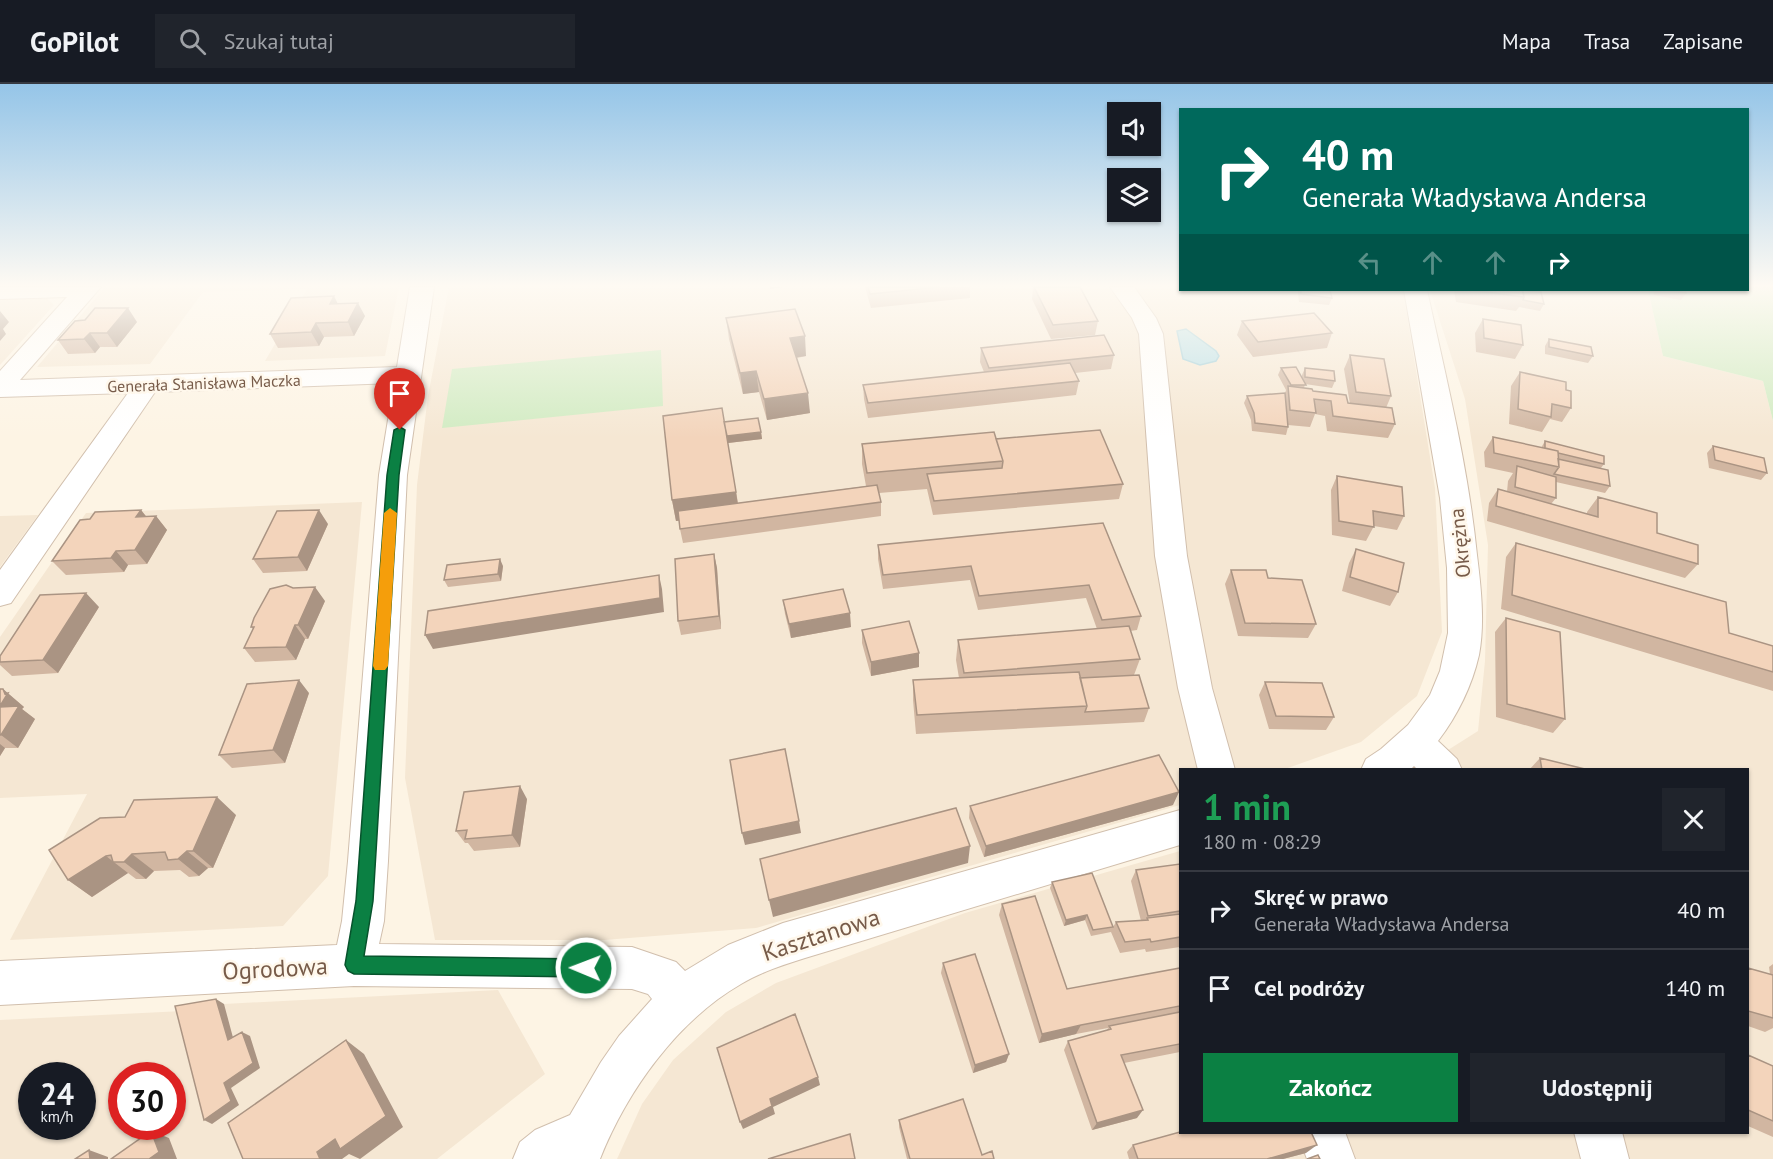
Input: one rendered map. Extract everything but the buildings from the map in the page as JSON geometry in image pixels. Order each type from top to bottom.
[{"type":"street","points":[[0,388],[45,337]]},
{"type":"street","points":[[354,965],[363,921],[367,871],[393,475],[414,337]]},
{"type":"street","points":[[1151,337],[1172,555],[1196,688],[1216,768]]},
{"type":"street","name":"Okrężna","points":[[1382,768],[1415,743],[1447,699],[1462,655],[1465,605],[1459,521],[1424,337]]},
{"type":"street","name":"Generała Stanisława Maczka","points":[[0,388],[147,385],[408,374]]},
{"type":"street","points":[[0,594],[147,385]]},
{"type":"street","points":[[1415,743],[1442,768]]},
{"type":"street","name":"Kasztanowa","points":[[537,1159],[552,1147],[581,1145],[625,1067],[683,1000],[725,969],[764,952],[1179,828]]},
{"type":"street","name":"Ogrodowa","points":[[0,983],[354,965],[632,968],[661,977],[683,1000]]},
{"type":"street","points":[[1322,1134],[1331,1159]]},
{"type":"street","points":[[1599,1134],[1605,1159]]},
{"type":"shaded area","points":[[0,337],[25,337],[0,365]]},
{"type":"shaded area","points":[[62,337],[170,337],[150,364],[37,367]]},
{"type":"shaded area","points":[[279,337],[389,337],[385,356],[265,361]]},
{"type":"shaded area","points":[[439,337],[1411,337],[1435,488],[1442,632],[1417,696],[1361,742],[1288,768],[1179,768],[1179,805],[756,928],[604,940],[435,940],[405,778],[417,485],[428,396]]},
{"type":"shaded area","points":[[1445,337],[1659,337],[1663,356],[1763,381],[1773,421],[1773,1159],[617,1159],[642,1104],[673,1060],[726,1012],[776,983],[965,913],[1179,851],[1179,1134],[1749,1134],[1749,768],[1420,768],[1478,731],[1485,661],[1488,545],[1465,399]]},
{"type":"shaded area","points":[[362,502],[328,876],[283,926],[10,940],[87,794],[0,798],[0,637],[86,513]]},
{"type":"shaded area","points":[[38,515],[0,567],[0,516]]},
{"type":"shaded area","points":[[498,990],[545,1074],[437,1159],[0,1159],[0,1020],[183,1011],[224,1004]]},
{"type":"green space","points":[[1659,337],[1773,337],[1773,421],[1763,381],[1663,356]]},
{"type":"green space","points":[[661,350],[663,406],[442,428],[452,369]]},
{"type":"water","points":[[1178,337],[1197,337],[1216,351],[1219,356],[1216,361],[1200,365],[1183,359]]},
{"type":"slow traffic","points":[[380,666],[390,513]]},
{"type":"route","points":[[400,430],[393,475],[365,901],[354,965],[586,968]]}]
